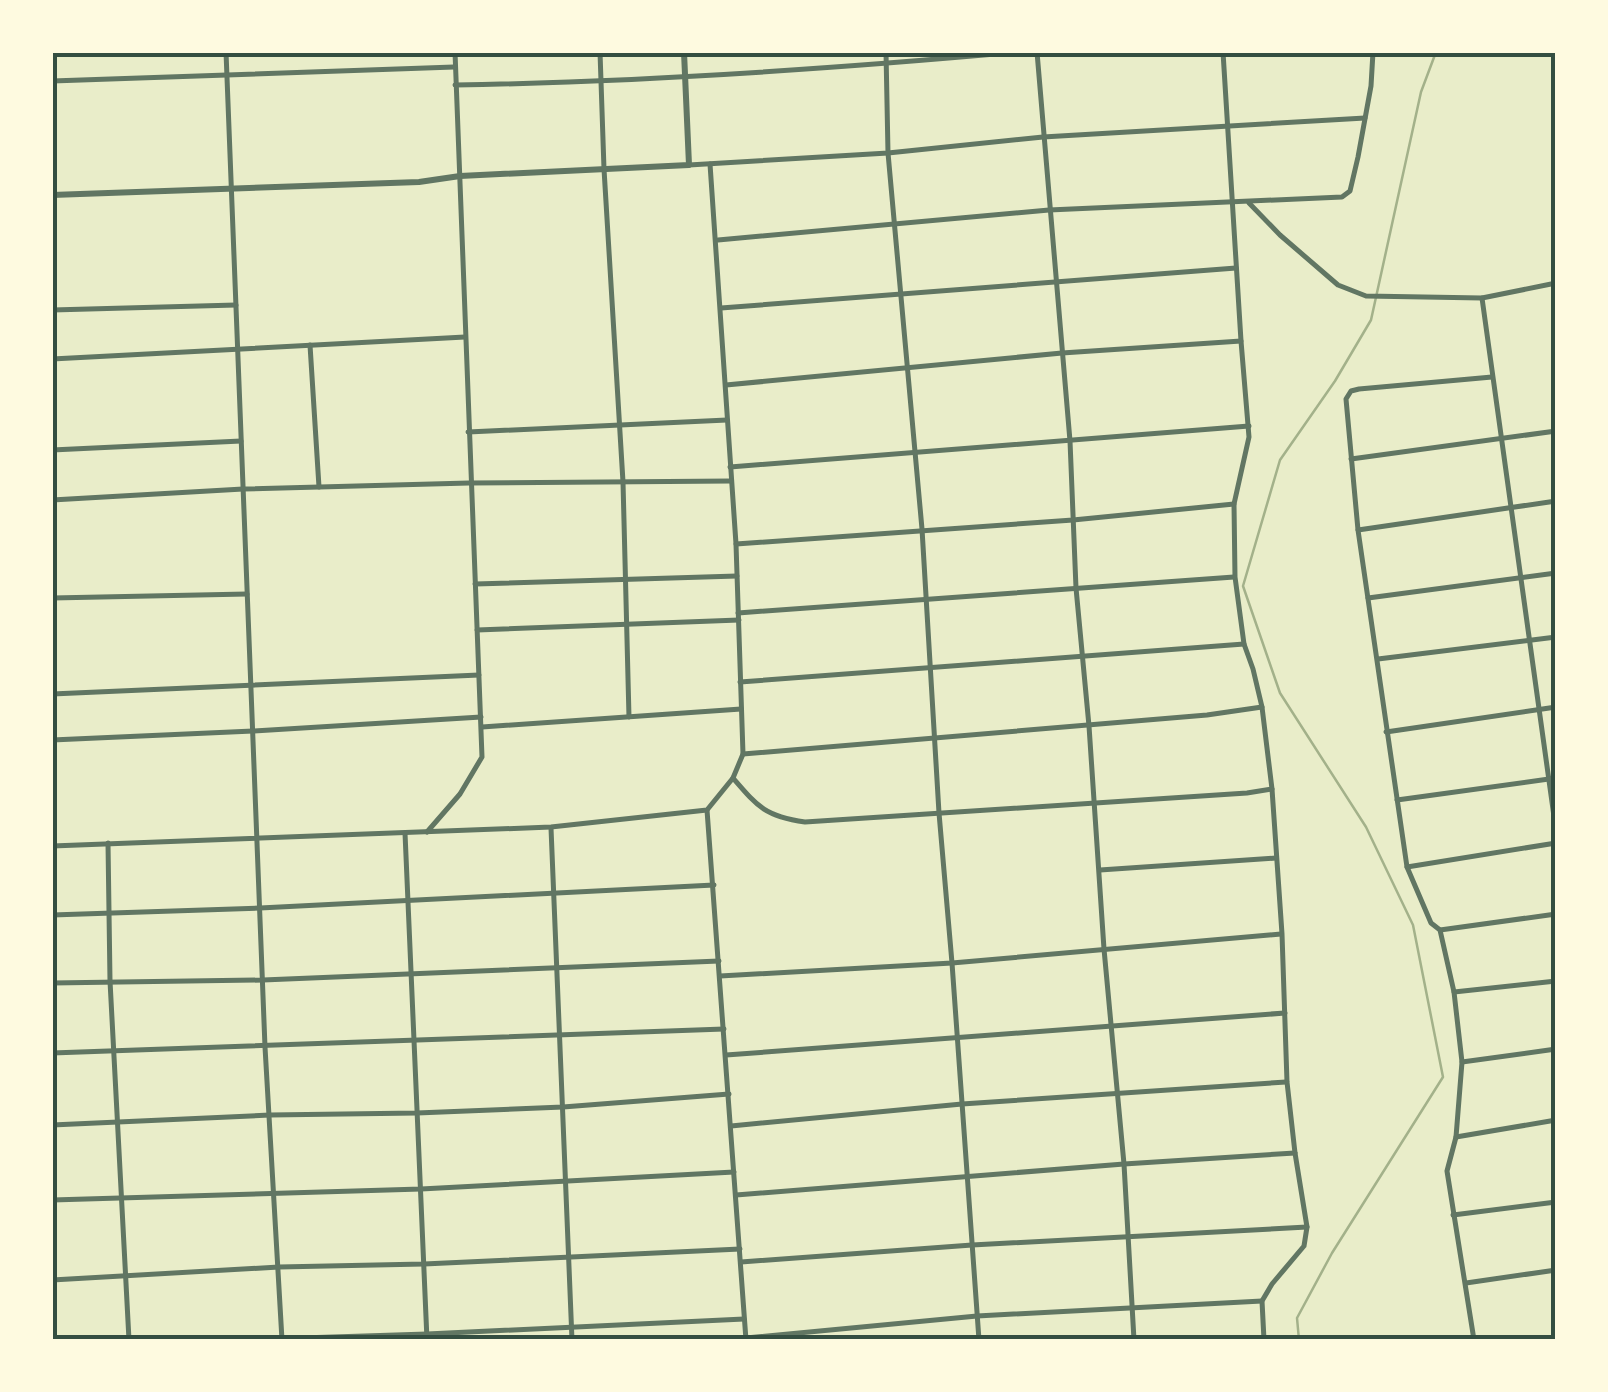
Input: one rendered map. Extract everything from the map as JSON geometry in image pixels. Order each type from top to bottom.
[{"type":"street","points":[[226,52],[263,980],[282,1338]]},
{"type":"street","points":[[427,832],[460,794],[482,757],[455,52]]},
{"type":"street","points":[[600,52],[623,482],[629,717]]},
{"type":"street","points":[[684,52],[689,164]]},
{"type":"street","points":[[886,52],[888,152],[922,529],[979,1340]]},
{"type":"street","points":[[455,85],[685,78],[1019,52]]},
{"type":"street","points":[[1037,52],[1070,441],[1076,588],[1124,1164],[1134,1340]]},
{"type":"street","points":[[1223,52],[1249,426],[1234,504],[1235,577],[1244,644],[1262,707],[1272,789],[1287,1082],[1307,1227],[1304,1246],[1262,1301],[1264,1340]]},
{"type":"street","points":[[717,240],[1050,210],[1342,197],[1350,192],[1371,86],[1373,52]]},
{"type":"street","points":[[52,81],[455,68]]},
{"type":"street","points":[[52,195],[419,182],[460,176],[710,164],[1043,137],[1365,118]]},
{"type":"street","points":[[710,164],[736,544],[742,754],[733,778],[707,810],[746,1339],[977,1316],[1262,1301]]},
{"type":"street","points":[[1248,202],[1280,236],[1338,285],[1366,296],[1482,298],[1556,284]]},
{"type":"street","points":[[721,308],[1236,268]]},
{"type":"street","points":[[1482,298],[1538,709],[1552,779],[1556,831]]},
{"type":"street","points":[[52,310],[236,304]]},
{"type":"street","points":[[52,358],[465,337]]},
{"type":"street","points":[[726,386],[1062,353],[1241,341]]},
{"type":"street","points":[[310,345],[319,487]]},
{"type":"street","points":[[1474,1340],[1447,1171],[1456,1136],[1462,1062],[1454,992],[1440,930],[1431,923],[1407,866],[1358,530],[1346,399],[1351,391],[1492,376]]},
{"type":"street","points":[[468,432],[728,420]]},
{"type":"street","points":[[730,467],[1249,426]]},
{"type":"street","points":[[1351,459],[1556,430]]},
{"type":"street","points":[[52,450],[242,441]]},
{"type":"street","points":[[52,500],[243,489],[731,481]]},
{"type":"street","points":[[1358,530],[1556,501]]},
{"type":"street","points":[[736,544],[1073,520],[1234,504]]},
{"type":"street","points":[[1368,598],[1556,573]]},
{"type":"street","points":[[475,584],[737,576]]},
{"type":"street","points":[[477,630],[628,624],[1235,577]]},
{"type":"street","points":[[52,598],[247,594]]},
{"type":"street","points":[[1378,659],[1556,638]]},
{"type":"street","points":[[740,682],[1244,644]]},
{"type":"street","points":[[52,694],[480,676]]},
{"type":"street","points":[[742,754],[1088,726],[1262,707]]},
{"type":"street","points":[[1386,732],[1556,707]]},
{"type":"street","points":[[482,727],[741,710]]},
{"type":"street","points":[[52,740],[482,717]]},
{"type":"street","points":[[733,778],[758,807],[780,818],[805,822],[1272,789]]},
{"type":"street","points":[[1397,800],[1552,779]]},
{"type":"street","points":[[52,846],[551,827],[707,810]]},
{"type":"street","points":[[551,827],[572,1340]]},
{"type":"street","points":[[405,832],[427,1337]]},
{"type":"street","points":[[1407,866],[1556,843]]},
{"type":"street","points":[[108,844],[110,981],[129,1340]]},
{"type":"street","points":[[1100,870],[1277,858]]},
{"type":"street","points":[[52,914],[714,886]]},
{"type":"street","points":[[1440,930],[1556,914]]},
{"type":"street","points":[[720,976],[952,963],[1282,934]]},
{"type":"street","points":[[52,983],[263,980],[719,960]]},
{"type":"street","points":[[1454,992],[1556,981]]},
{"type":"street","points":[[726,1055],[1285,1013]]},
{"type":"street","points":[[52,1053],[724,1029]]},
{"type":"street","points":[[1462,1062],[1556,1048]]},
{"type":"street","points":[[731,1126],[962,1104],[1287,1082]]},
{"type":"street","points":[[52,1125],[563,1107],[729,1094]]},
{"type":"street","points":[[1456,1136],[1556,1120]]},
{"type":"street","points":[[736,1194],[1295,1153]]},
{"type":"street","points":[[52,1200],[420,1189],[734,1172]]},
{"type":"street","points":[[1453,1215],[1556,1202]]},
{"type":"street","points":[[741,1262],[1307,1227]]},
{"type":"street","points":[[52,1280],[740,1249]]},
{"type":"street","points":[[1466,1283],[1556,1270]]},
{"type":"street","points":[[239,1340],[427,1337],[744,1319]]},
{"type":"street","points":[[1548,1340],[1556,1338]]},
{"type":"waterway","points":[[1299,1340],[1297,1318],[1332,1253],[1443,1077],[1413,925],[1366,827],[1280,693],[1243,586],[1280,460],[1335,381],[1371,320],[1421,92],[1436,52]]}]
